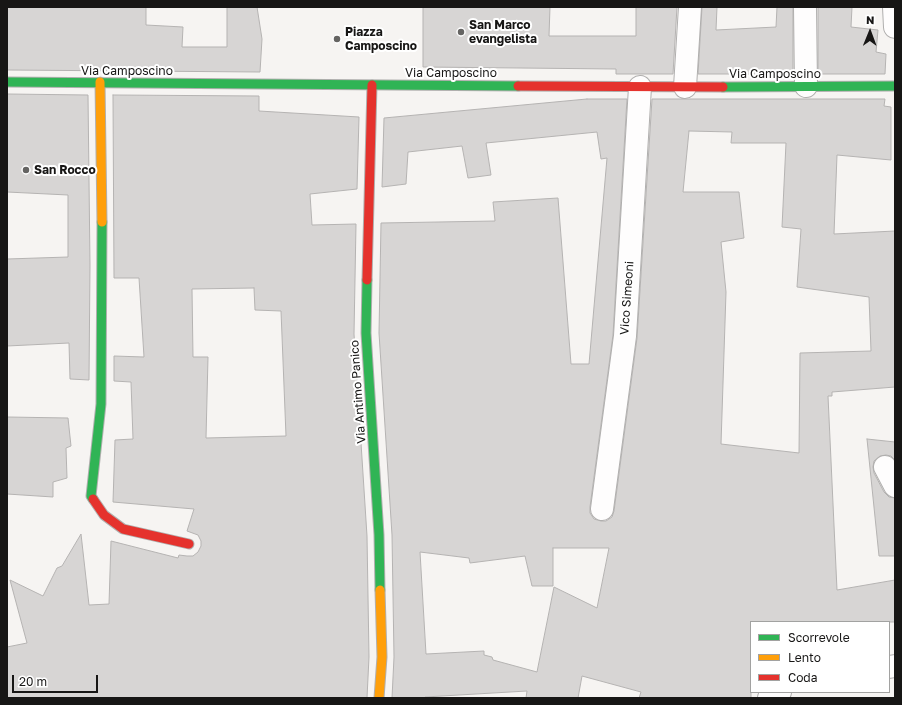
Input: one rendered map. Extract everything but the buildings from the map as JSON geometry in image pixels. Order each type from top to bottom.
[{"type":"street","points":[[685,87],[690,7]]},
{"type":"street","points":[[805,7],[806,86]]},
{"type":"street","points":[[894,7],[895,27]]},
{"type":"street","name":"Via Camposcino","points":[[7,82],[640,87],[895,86]]},
{"type":"street","points":[[100,82],[102,257],[101,404],[91,496],[104,516],[123,529],[189,544]]},
{"type":"street","name":"Via Antimo Panico","points":[[372,85],[366,332],[379,535],[382,657],[379,698]]},
{"type":"street","name":"Vico Simeoni","points":[[602,509],[624,336],[640,87]]},
{"type":"street","points":[[885,467],[895,486]]},
{"type":"street","points":[[769,698],[778,693]]},
{"type":"traffic: fast","points":[[7,82],[518,86]]},
{"type":"traffic: fast","points":[[723,87],[895,86]]},
{"type":"traffic: fast","points":[[93,499],[91,496],[101,404],[102,222]]},
{"type":"traffic: fast","points":[[367,280],[366,333],[379,535],[380,590]]},
{"type":"traffic: slow","points":[[100,82],[102,222]]},
{"type":"traffic: slow","points":[[379,698],[382,657],[380,590]]},
{"type":"traffic: jam","points":[[367,280],[372,85]]},
{"type":"traffic: jam","points":[[518,86],[723,87]]},
{"type":"traffic: jam","points":[[93,499],[104,515],[123,529],[189,544]]},
{"type":"place","name":"San Marco evangelista","points":[[461,32]]},
{"type":"place","name":"Piazza Camposcino","points":[[337,39]]},
{"type":"place","name":"San Rocco","points":[[26,170]]}]
